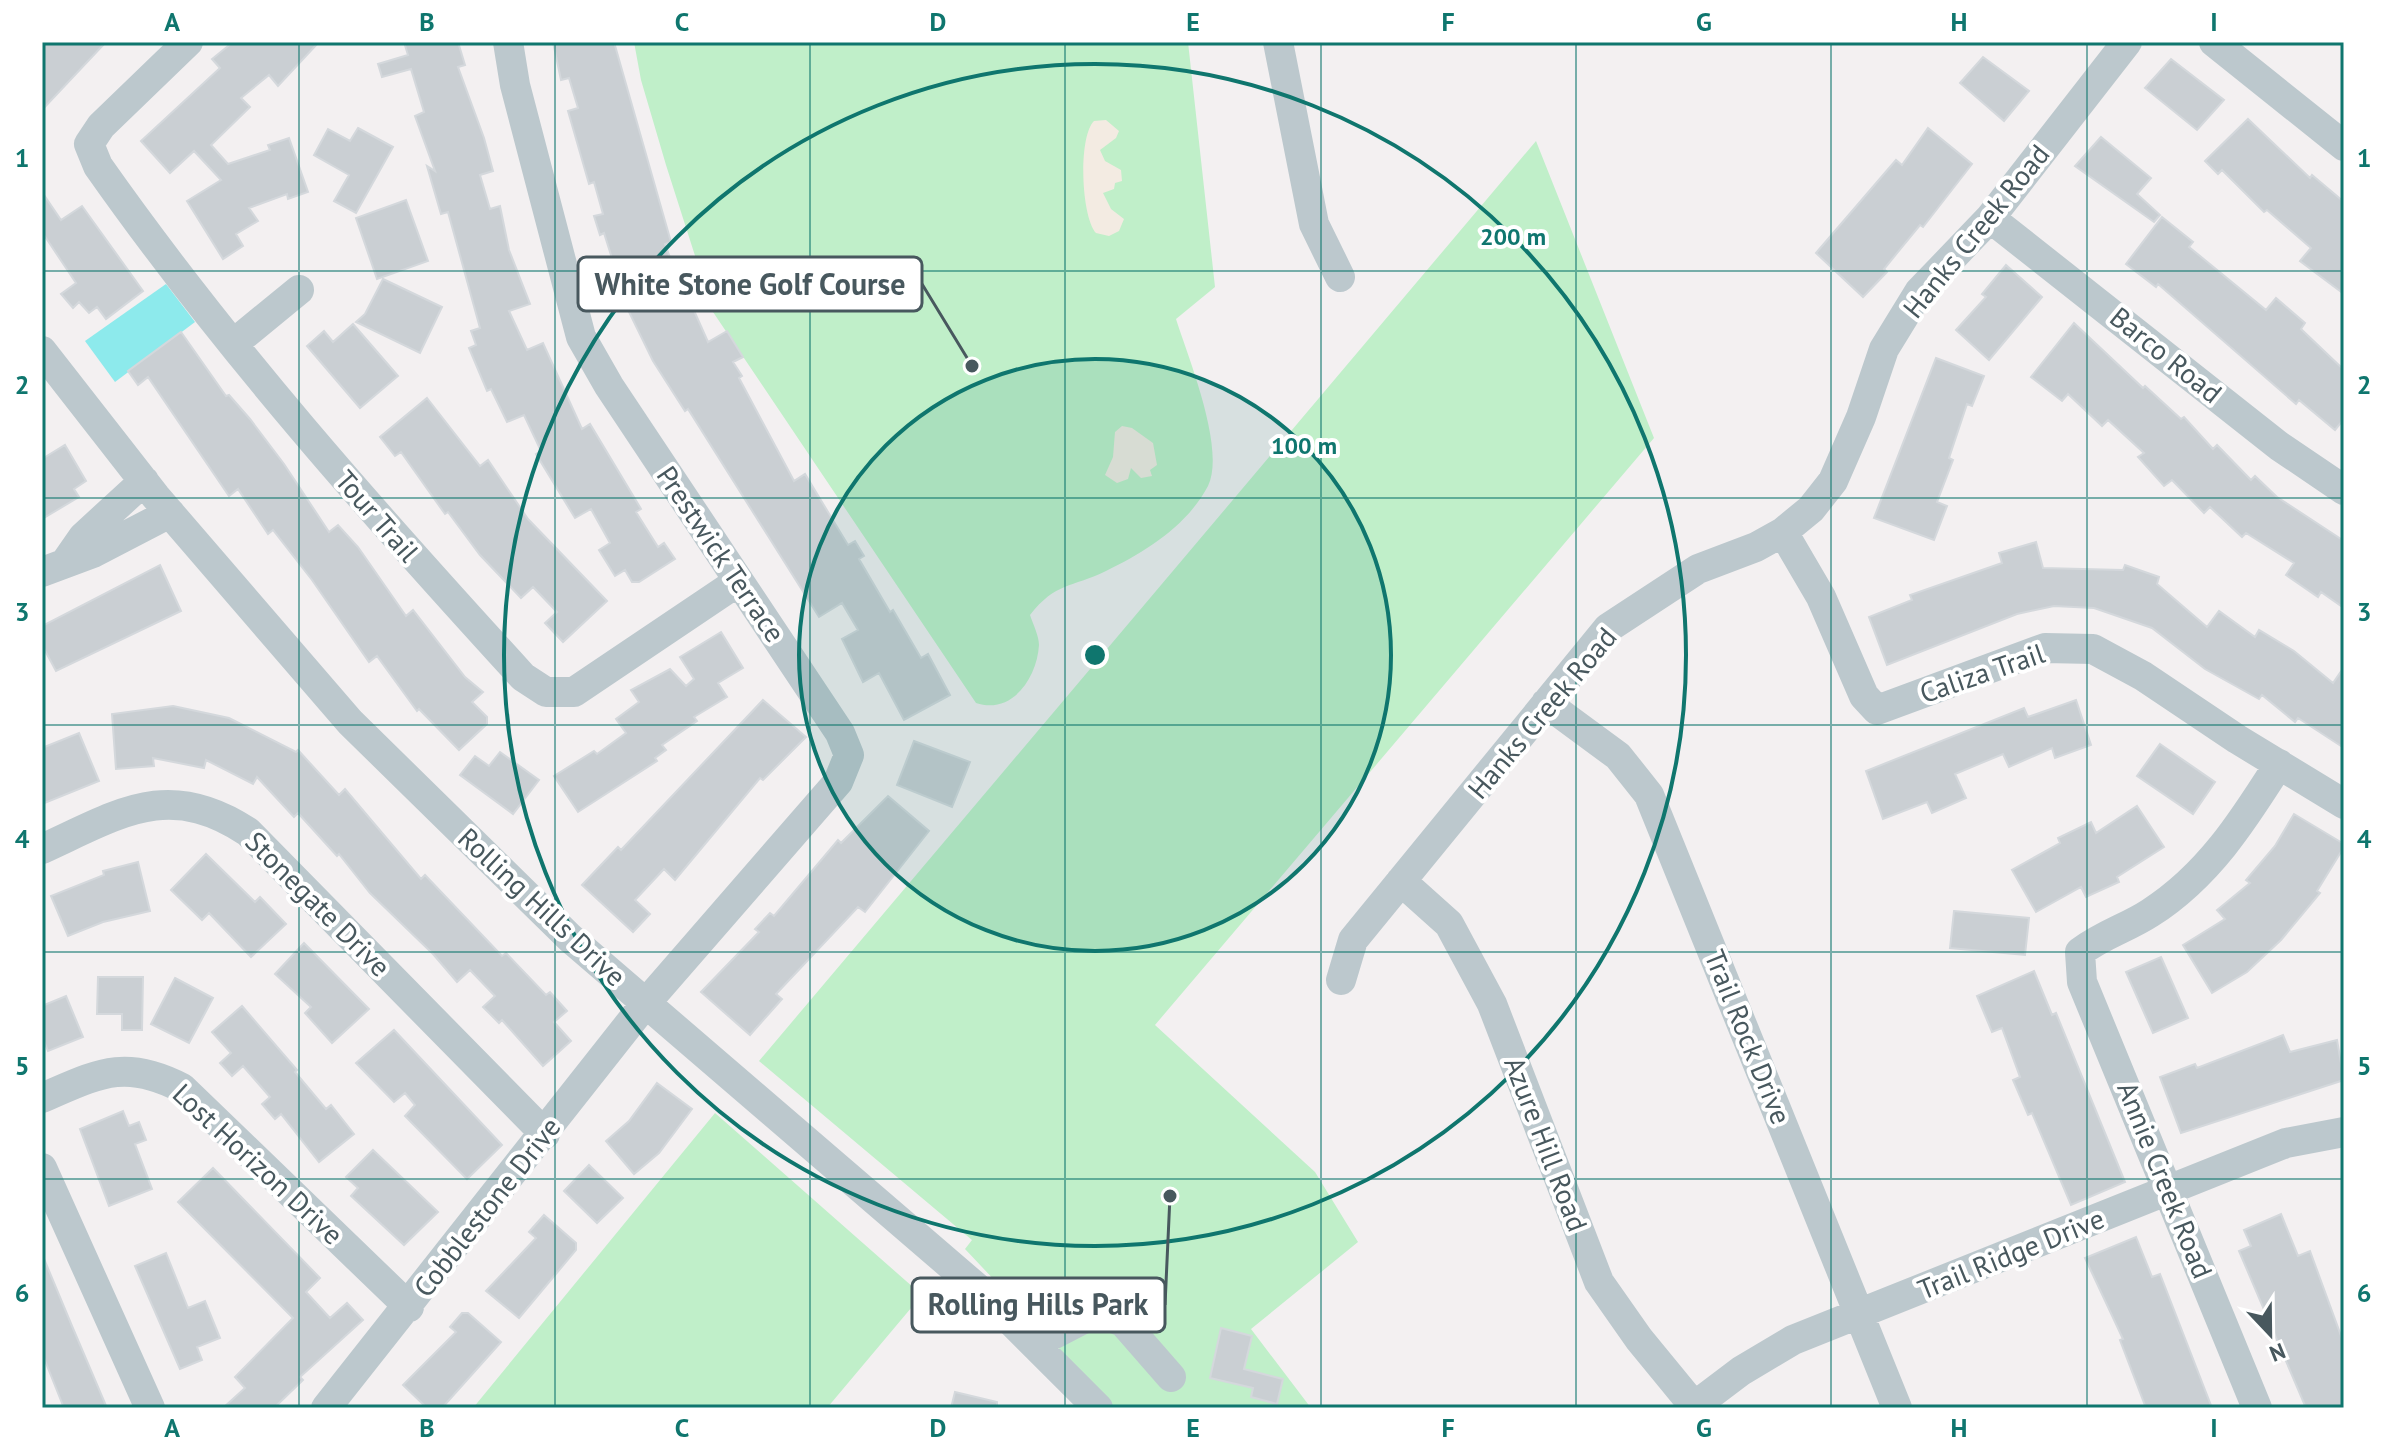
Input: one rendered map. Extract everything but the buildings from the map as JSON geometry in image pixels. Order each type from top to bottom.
[{"type":"street","name":"Tour Trail","points":[[188,42],[101,126],[89,144],[98,166],[233,344],[373,513],[523,677],[546,692],[574,692],[739,581]]},
{"type":"street","name":"Prestwick Terrace","points":[[508,42],[515,85],[581,337],[609,386],[840,733],[849,755],[838,782],[645,1004]]},
{"type":"street","points":[[1278,42],[1314,224],[1340,277]]},
{"type":"street","name":"Hanks Creek Road","points":[[1341,980],[1353,940],[1608,628],[1698,569],[1756,547],[1783,532],[1811,509],[1833,481],[1861,417],[1884,349],[1919,292],[1990,218],[2127,42]]},
{"type":"street","points":[[2214,42],[2344,146]]},
{"type":"street","name":"Barco Road","points":[[1990,218],[2279,446],[2344,490]]},
{"type":"street","points":[[233,344],[299,290]]},
{"type":"street","name":"Rolling Hills Drive","points":[[42,351],[170,513],[350,722],[570,938],[941,1256],[1098,1408]]},
{"type":"street","points":[[54,566],[144,481]]},
{"type":"street","points":[[54,566],[93,553],[170,513]]},
{"type":"street","name":"Caliza Trail","points":[[1783,532],[1821,597],[1864,696],[1877,710],[2045,648],[2093,649],[2143,676],[2344,804]]},
{"type":"street","name":"Trail Rock Drive","points":[[1546,703],[1618,756],[1649,795],[1897,1408]]},
{"type":"street","name":"Annie Creek Road","points":[[2257,1408],[2170,1189],[2082,982],[2080,952],[2104,934],[2148,915],[2182,890],[2223,848],[2279,764]]},
{"type":"street","name":"Stonegate Drive","points":[[42,849],[119,814],[171,803],[191,804],[229,819],[248,832],[545,1134]]},
{"type":"street","name":"Azure Hill Road","points":[[1401,881],[1449,924],[1492,1004],[1599,1282],[1693,1407]]},
{"type":"street","name":"Cobblestone Drive","points":[[326,1408],[409,1307],[645,1004]]},
{"type":"street","name":"Lost Horizon Drive","points":[[42,1098],[97,1075],[119,1070],[155,1074],[182,1088],[409,1307]]},
{"type":"street","name":"Trail Ridge Drive","points":[[1693,1407],[1741,1371],[1793,1340],[2286,1143],[2344,1132]]},
{"type":"street","points":[[42,1168],[150,1408]]},
{"type":"street","points":[[1035,1344],[1097,1312],[1123,1322],[1171,1377]]},
{"type":"green space","points":[[634,42],[1188,42],[1215,287],[1176,319],[1209,427],[1212,470],[1208,486],[1189,513],[1150,546],[1106,571],[1056,591],[1039,604],[1030,615],[1039,641],[1037,658],[1027,681],[1011,699],[1000,704],[976,703],[713,312],[641,80]]},
{"type":"green space","points":[[1536,141],[1654,438],[1155,1025],[1315,1172],[1358,1242],[1251,1329],[1311,1408],[1115,1408],[965,1249],[972,1240],[759,1061]]},
{"type":"green space","points":[[715,1113],[922,1295],[827,1408],[473,1408]]},
{"type":"sand","points":[[1106,120],[1119,131],[1116,138],[1100,150],[1105,161],[1121,170],[1122,181],[1115,183],[1114,189],[1103,193],[1111,209],[1124,219],[1119,231],[1109,236],[1096,233],[1091,224],[1083,177],[1089,130],[1094,121]]},
{"type":"sand","points":[[1122,426],[1132,428],[1153,443],[1157,465],[1150,470],[1152,476],[1141,478],[1131,468],[1128,479],[1117,483],[1105,475],[1113,457],[1115,432]]},
{"type":"water","points":[[166,284],[195,322],[115,382],[85,341]]},
{"type":"place","name":"White Stone Golf Course","points":[[972,366]]},
{"type":"place","name":"Rolling Hills Park","points":[[1170,1196]]}]
